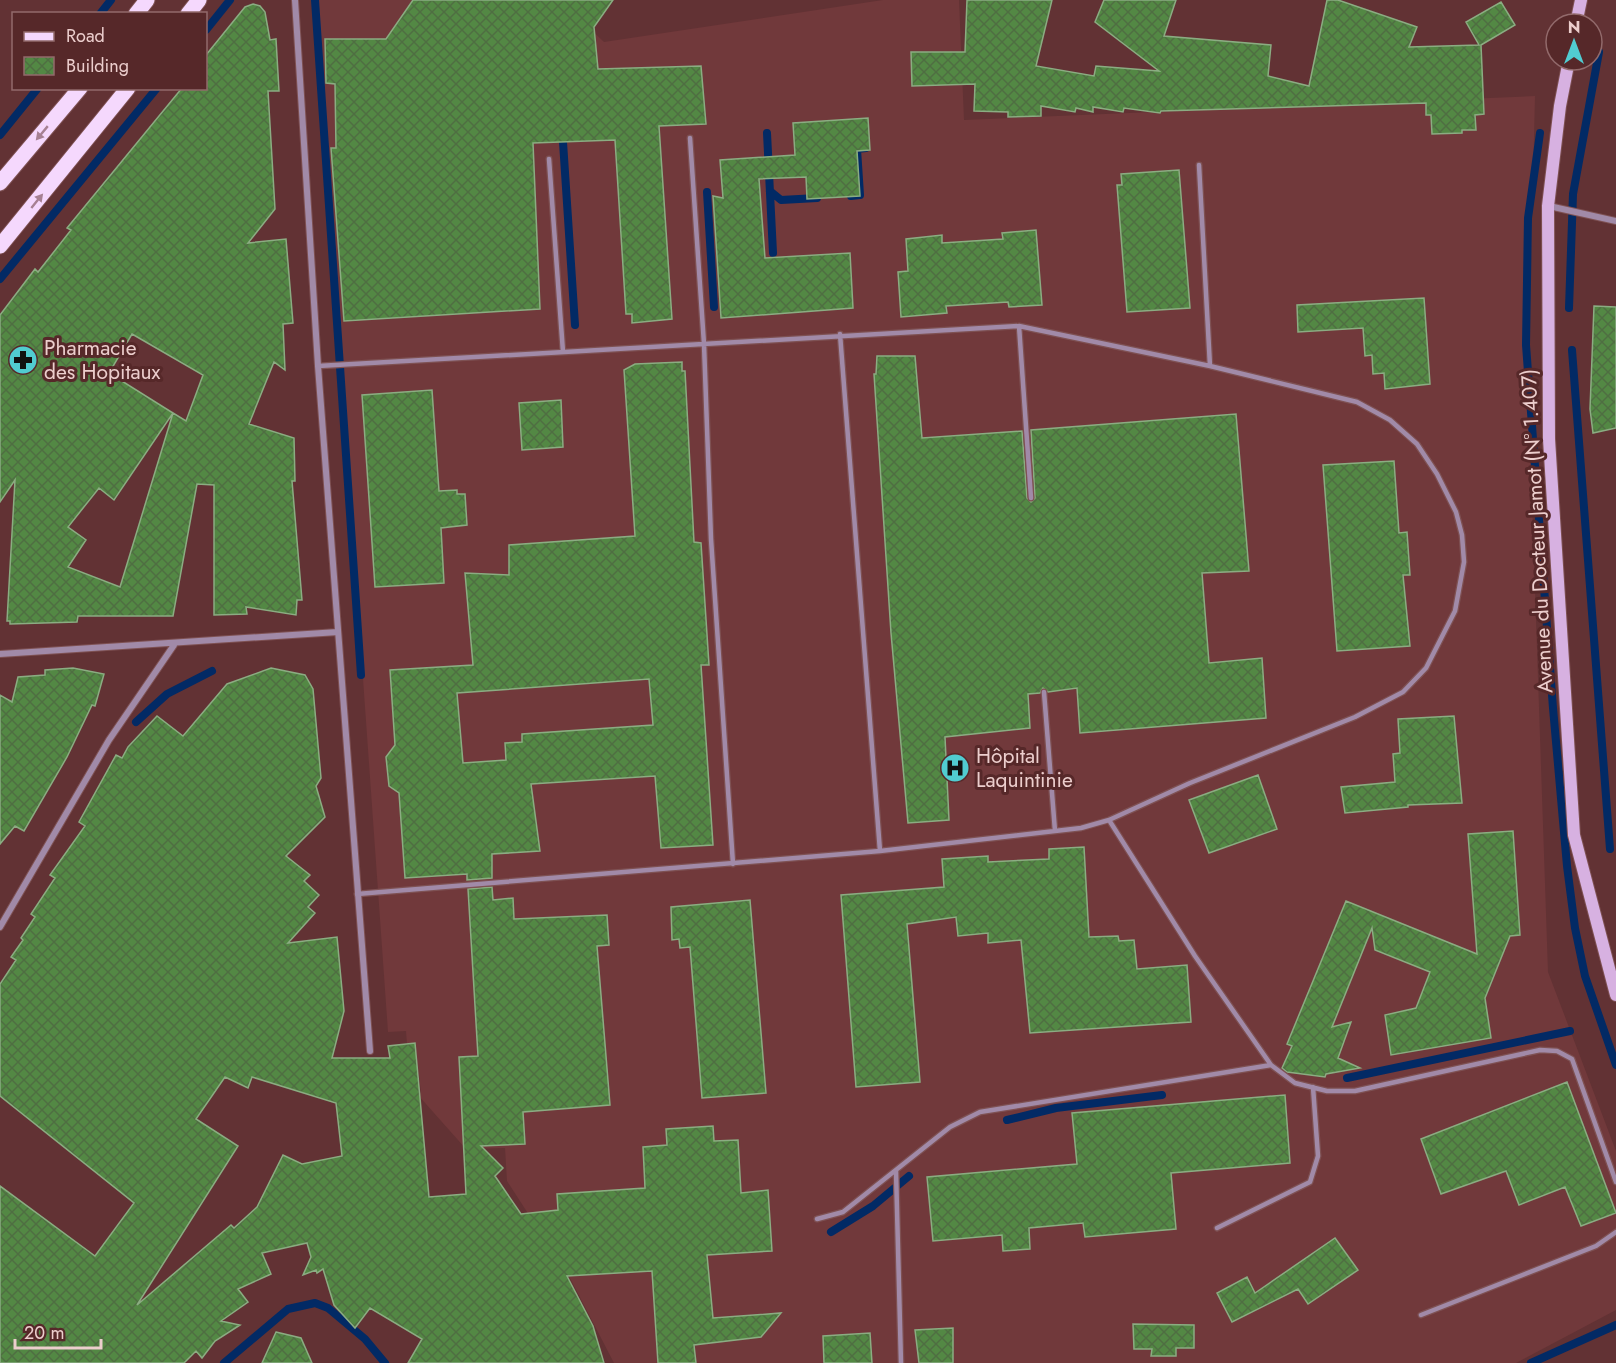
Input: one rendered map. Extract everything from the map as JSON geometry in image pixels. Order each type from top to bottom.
[{"type":"main road","points":[[138,12],[147,0]]},
{"type":"main road","points":[[190,12],[199,0]]},
{"type":"main road","name":"Avenue du Docteur Jamot (N° 1.407)","points":[[1567,72],[1560,106],[1548,206],[1549,439],[1574,835],[1616,995]]},
{"type":"main road","points":[[0,183],[78,90]]},
{"type":"main road","points":[[0,246],[126,90]]},
{"type":"street","points":[[295,0],[318,366],[370,1051]]},
{"type":"street","points":[[1548,206],[1616,221]]},
{"type":"street","points":[[0,654],[174,645],[338,632]]},
{"type":"street","points":[[0,927],[109,740],[174,645]]},
{"type":"lane","points":[[690,138],[704,344],[711,539],[733,864]]},
{"type":"lane","points":[[549,159],[563,352]]},
{"type":"lane","points":[[1199,165],[1210,366]]},
{"type":"lane","points":[[318,366],[840,334],[1019,326],[1210,366],[1357,402],[1390,420],[1417,444],[1437,474],[1456,512],[1462,535],[1464,562],[1455,611],[1426,668],[1403,692],[1355,717],[1190,783],[1109,820],[1055,831],[880,851],[357,894]]},
{"type":"lane","points":[[1019,326],[1031,498]]},
{"type":"lane","points":[[840,334],[880,851]]},
{"type":"lane","points":[[1044,692],[1055,831]]},
{"type":"lane","points":[[1109,820],[1195,956],[1271,1065],[1295,1083],[1327,1091],[1355,1091],[1539,1050],[1557,1051],[1572,1059],[1616,1182]]},
{"type":"lane","points":[[817,1219],[843,1212],[950,1127],[980,1112],[1271,1065]]},
{"type":"lane","points":[[1217,1228],[1310,1182],[1318,1156],[1313,1087]]},
{"type":"lane","points":[[896,1171],[901,1363]]},
{"type":"lane","points":[[1421,1315],[1596,1246],[1616,1232]]},
{"type":"shaded area","name":"Hôpital Laquintinie","points":[[315,0],[560,0],[604,42],[883,0],[959,0],[964,120],[1535,96],[1528,384],[1548,972],[1616,1151],[1616,1310],[1516,1363],[614,1363],[571,1280],[507,1181],[505,1148],[466,1149],[418,1095],[421,1092],[415,1043],[407,1044],[406,1031],[388,1032]]},
{"type":"building","points":[[413,0],[613,0],[594,27],[598,69],[701,66],[706,124],[659,126],[672,319],[632,323],[632,314],[626,314],[615,140],[533,143],[540,309],[344,321],[331,148],[336,148],[335,84],[326,83],[325,39],[386,39]]},
{"type":"building","points":[[967,0],[1052,0],[1036,66],[1094,76],[1096,66],[1159,71],[1095,22],[1104,0],[1176,0],[1164,36],[1271,45],[1268,76],[1309,86],[1327,0],[1338,0],[1417,27],[1409,47],[1479,45],[1466,22],[1501,2],[1515,25],[1481,45],[1484,114],[1475,115],[1476,130],[1462,130],[1462,133],[1432,134],[1431,115],[1426,115],[1426,103],[1161,111],[1160,113],[1124,108],[1123,112],[1093,107],[1093,112],[1076,108],[1075,112],[1041,106],[1041,116],[1008,117],[1008,112],[974,111],[975,84],[912,86],[911,52],[965,52]]},
{"type":"building","points":[[253,4],[260,6],[265,12],[270,40],[276,39],[279,91],[268,91],[275,209],[248,243],[286,239],[293,323],[283,324],[285,370],[274,362],[249,424],[294,438],[295,481],[292,481],[302,600],[297,600],[296,615],[246,607],[247,614],[214,615],[214,485],[197,484],[173,616],[78,616],[77,622],[10,624],[10,621],[7,621],[15,480],[0,502],[0,315],[35,269],[38,272],[71,230],[67,228],[180,90],[207,90],[207,54],[245,7]],"holes":[[[132,334],[203,375],[186,421],[109,373]],[[173,413],[120,587],[68,567],[86,540],[68,527],[99,488],[114,500]]]},
{"type":"building","points":[[868,118],[870,150],[857,151],[860,196],[807,199],[806,177],[759,179],[765,258],[850,253],[853,308],[721,318],[713,196],[723,198],[720,160],[795,155],[793,123]]},
{"type":"building","points":[[1179,170],[1190,308],[1127,312],[1117,185],[1122,185],[1121,174]]},
{"type":"building","points":[[1036,230],[1042,305],[1009,307],[1008,302],[946,306],[947,313],[901,317],[898,272],[908,271],[906,239],[942,235],[942,243],[1003,239],[1002,233]]},
{"type":"building","points":[[1424,298],[1430,384],[1385,389],[1384,373],[1373,374],[1372,355],[1365,356],[1363,328],[1298,332],[1297,305]]},
{"type":"building","points":[[1594,306],[1616,307],[1616,428],[1593,433],[1590,409]]},
{"type":"building","points":[[877,356],[915,356],[922,438],[1022,431],[1027,498],[1031,502],[1035,498],[1031,430],[1236,414],[1249,571],[1202,573],[1209,663],[1262,658],[1266,718],[1080,733],[1077,688],[1048,692],[1043,688],[1040,693],[1028,694],[1030,728],[945,737],[949,820],[908,823],[891,633],[874,374],[876,374]]},
{"type":"building","points":[[682,362],[682,371],[685,371],[694,542],[701,543],[709,665],[701,665],[713,845],[661,848],[655,776],[531,784],[540,851],[492,854],[492,878],[467,880],[467,874],[405,878],[399,793],[389,786],[386,757],[395,745],[390,670],[473,665],[465,573],[509,575],[509,545],[635,536],[624,370],[635,364]],"holes":[[[649,679],[653,725],[522,734],[522,742],[505,743],[506,760],[463,763],[457,693]]]},
{"type":"building","points":[[432,390],[439,491],[457,490],[457,494],[465,494],[467,525],[441,528],[444,583],[375,587],[362,395]]},
{"type":"building","points":[[561,400],[563,447],[522,450],[519,403]]},
{"type":"building","points":[[1394,461],[1399,533],[1407,532],[1410,575],[1403,575],[1410,646],[1337,651],[1323,465]]},
{"type":"building","points":[[73,668],[104,674],[95,706],[92,705],[67,757],[24,831],[15,826],[0,844],[0,695],[12,702],[18,677],[45,675],[45,670]]},
{"type":"building","points":[[271,668],[305,675],[313,689],[321,778],[316,786],[325,817],[286,856],[310,875],[304,881],[319,895],[308,907],[315,913],[288,943],[337,937],[344,1011],[332,1058],[390,1058],[388,1046],[415,1043],[429,1197],[466,1194],[459,1057],[478,1056],[468,889],[492,887],[493,900],[513,898],[514,919],[607,915],[609,945],[597,946],[610,1105],[523,1112],[525,1144],[481,1146],[503,1168],[495,1176],[521,1214],[558,1210],[557,1194],[645,1188],[643,1147],[667,1145],[666,1129],[713,1126],[714,1141],[738,1140],[741,1193],[768,1190],[772,1251],[707,1255],[713,1318],[781,1313],[761,1337],[694,1345],[696,1363],[658,1363],[652,1271],[567,1276],[593,1326],[604,1363],[408,1363],[422,1339],[370,1308],[355,1328],[334,1305],[323,1269],[317,1273],[316,1270],[303,1275],[311,1257],[307,1243],[262,1253],[271,1274],[238,1289],[248,1302],[221,1321],[240,1325],[215,1341],[202,1358],[196,1351],[184,1363],[0,1363],[0,1186],[95,1256],[134,1203],[0,1096],[0,984],[16,960],[11,957],[35,917],[31,914],[55,878],[50,875],[85,826],[79,822],[116,755],[122,758],[128,747],[157,716],[183,736],[227,684]],"holes":[[[225,1077],[248,1088],[252,1077],[336,1103],[342,1156],[302,1164],[283,1155],[257,1207],[234,1228],[231,1225],[137,1305],[238,1146],[196,1119]]]},
{"type":"building","points":[[1454,716],[1462,803],[1408,805],[1408,807],[1345,813],[1341,787],[1395,782],[1393,754],[1400,753],[1398,719]]},
{"type":"building","points":[[1258,775],[1277,829],[1209,853],[1189,800]]},
{"type":"building","points":[[1513,831],[1520,935],[1510,936],[1485,998],[1491,1038],[1391,1055],[1385,1015],[1416,1008],[1430,972],[1375,950],[1372,928],[1332,1027],[1351,1022],[1338,1058],[1360,1068],[1326,1074],[1325,1077],[1287,1072],[1282,1068],[1292,1046],[1287,1044],[1346,901],[1477,954],[1468,834]]},
{"type":"building","points":[[1084,847],[1089,937],[1118,936],[1119,941],[1134,940],[1137,969],[1187,965],[1191,1022],[1030,1033],[1021,940],[988,943],[988,933],[958,936],[956,917],[907,924],[920,1082],[856,1087],[841,895],[944,887],[942,859],[988,856],[988,862],[1049,859],[1049,849]]},
{"type":"building","points":[[750,900],[766,1093],[702,1098],[690,947],[680,948],[679,939],[672,940],[671,907]]},
{"type":"building","points":[[1567,1082],[1616,1213],[1581,1226],[1565,1187],[1519,1205],[1506,1171],[1441,1194],[1421,1139]]},
{"type":"building","points":[[1285,1095],[1290,1163],[1171,1173],[1176,1229],[1085,1237],[1083,1223],[1029,1228],[1030,1249],[1003,1251],[1002,1235],[933,1241],[927,1177],[1077,1164],[1072,1113]]},
{"type":"building","points":[[1335,1238],[1358,1270],[1308,1304],[1298,1289],[1232,1322],[1217,1293],[1247,1277],[1255,1293]]},
{"type":"building","points":[[1133,1324],[1194,1325],[1194,1348],[1176,1348],[1176,1356],[1151,1356],[1152,1349],[1134,1349]]},
{"type":"building","points":[[953,1328],[953,1363],[919,1363],[915,1330]]},
{"type":"building","points":[[276,1332],[301,1338],[312,1363],[262,1363]]},
{"type":"building","points":[[870,1333],[872,1363],[824,1363],[823,1336]]},
{"type":"waterway","points":[[102,12],[111,0]]},
{"type":"waterway","points":[[207,29],[230,0]]},
{"type":"waterway","points":[[315,0],[361,675]]},
{"type":"waterway","points":[[1569,308],[1573,194],[1595,72]]},
{"type":"waterway","points":[[0,135],[36,90]]},
{"type":"waterway","points":[[0,279],[155,90]]},
{"type":"waterway","points":[[767,133],[773,253]]},
{"type":"waterway","points":[[1540,133],[1528,218],[1526,345],[1553,708],[1575,928],[1585,976],[1616,1065]]},
{"type":"waterway","points":[[563,142],[575,325]]},
{"type":"waterway","points":[[851,196],[860,195],[857,149],[866,148]]},
{"type":"waterway","points":[[770,191],[781,200],[817,198]]},
{"type":"waterway","points":[[707,192],[714,307]]},
{"type":"waterway","points":[[1572,350],[1610,849]]},
{"type":"waterway","points":[[136,722],[167,694],[212,671]]},
{"type":"waterway","points":[[1347,1078],[1570,1031]]},
{"type":"waterway","points":[[1007,1120],[1056,1108],[1162,1095]]},
{"type":"waterway","points":[[831,1232],[873,1206],[909,1176]]},
{"type":"waterway","points":[[224,1363],[288,1309],[315,1303],[328,1308],[365,1339],[385,1363]]},
{"type":"waterway","points":[[1531,1363],[1616,1325]]},
{"type":"place","name":"Pharmacie des Hopitaux","points":[[23,360]]},
{"type":"place","name":"Hôpital Laquintinie","points":[[955,768]]}]
